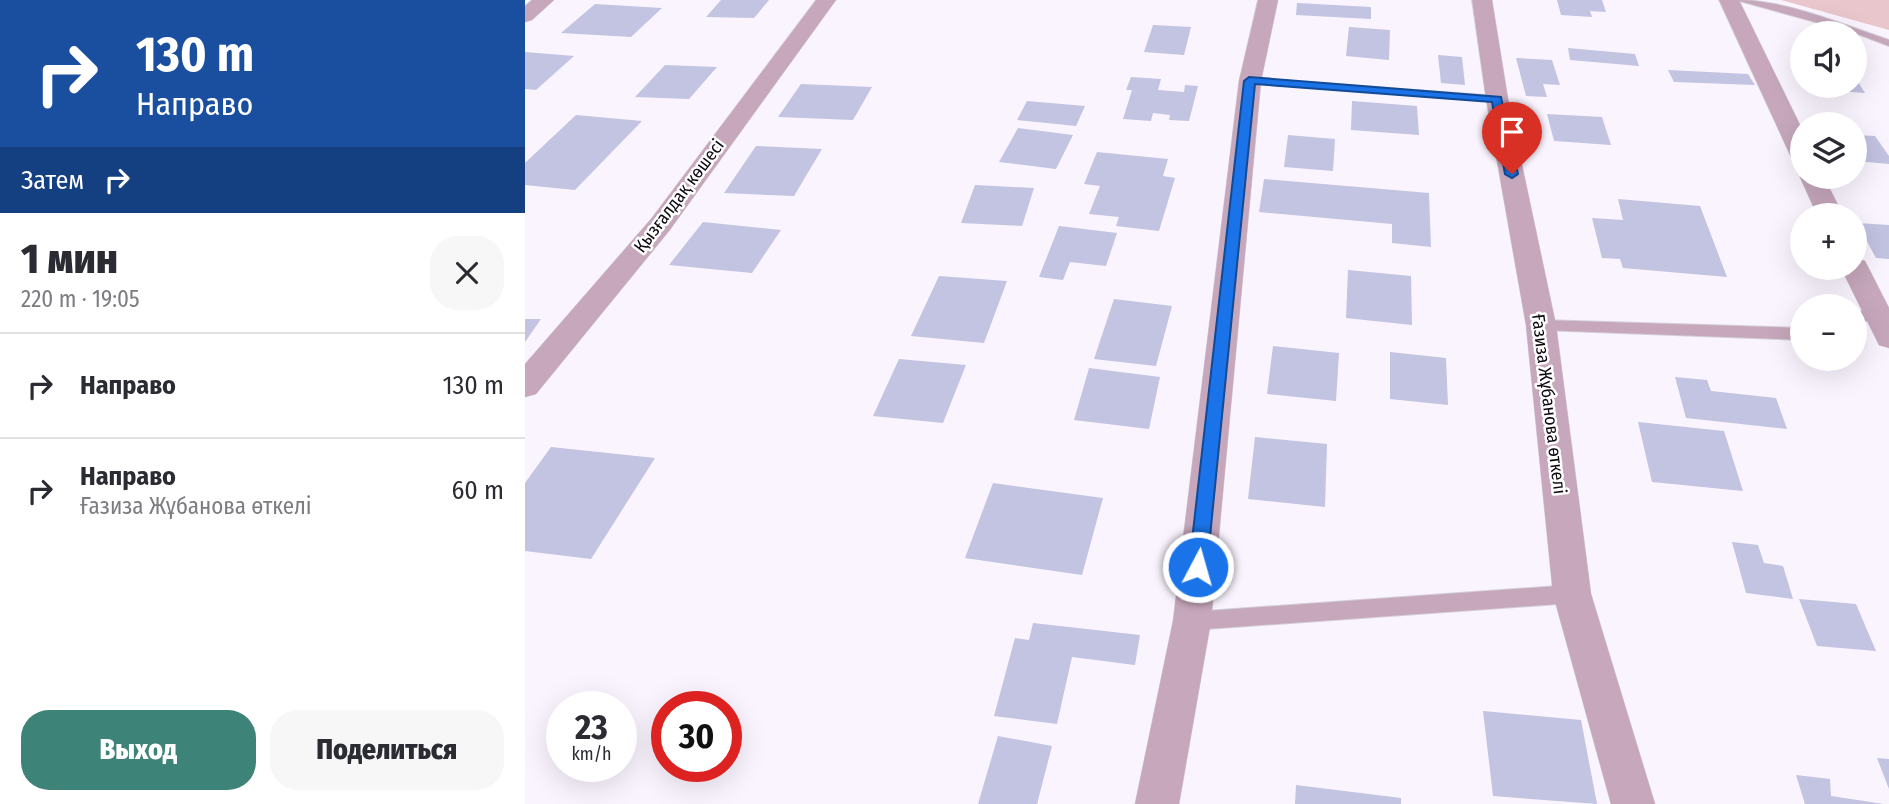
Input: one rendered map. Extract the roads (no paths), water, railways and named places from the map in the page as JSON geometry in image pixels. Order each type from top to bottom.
[{"type":"street","points":[[525,16],[544,0]]},
{"type":"street","name":"Қызғалдақ көшесі","points":[[525,385],[660,225],[826,0]]},
{"type":"street","points":[[1157,804],[1192,621],[1249,81],[1268,0]]},
{"type":"street","name":"Ғазиза Жұбанова өткелі","points":[[1482,0],[1497,99],[1541,325],[1572,594],[1633,804]]},
{"type":"street","points":[[1729,0],[1790,129]]},
{"type":"street","points":[[1860,280],[1873,315],[1889,337]]},
{"type":"lane","points":[[1741,0],[1807,16],[1889,43]]},
{"type":"lane","points":[[1249,81],[1497,99]]},
{"type":"lane","points":[[1541,325],[1790,334]]},
{"type":"lane","points":[[1192,621],[1572,594]]}]
